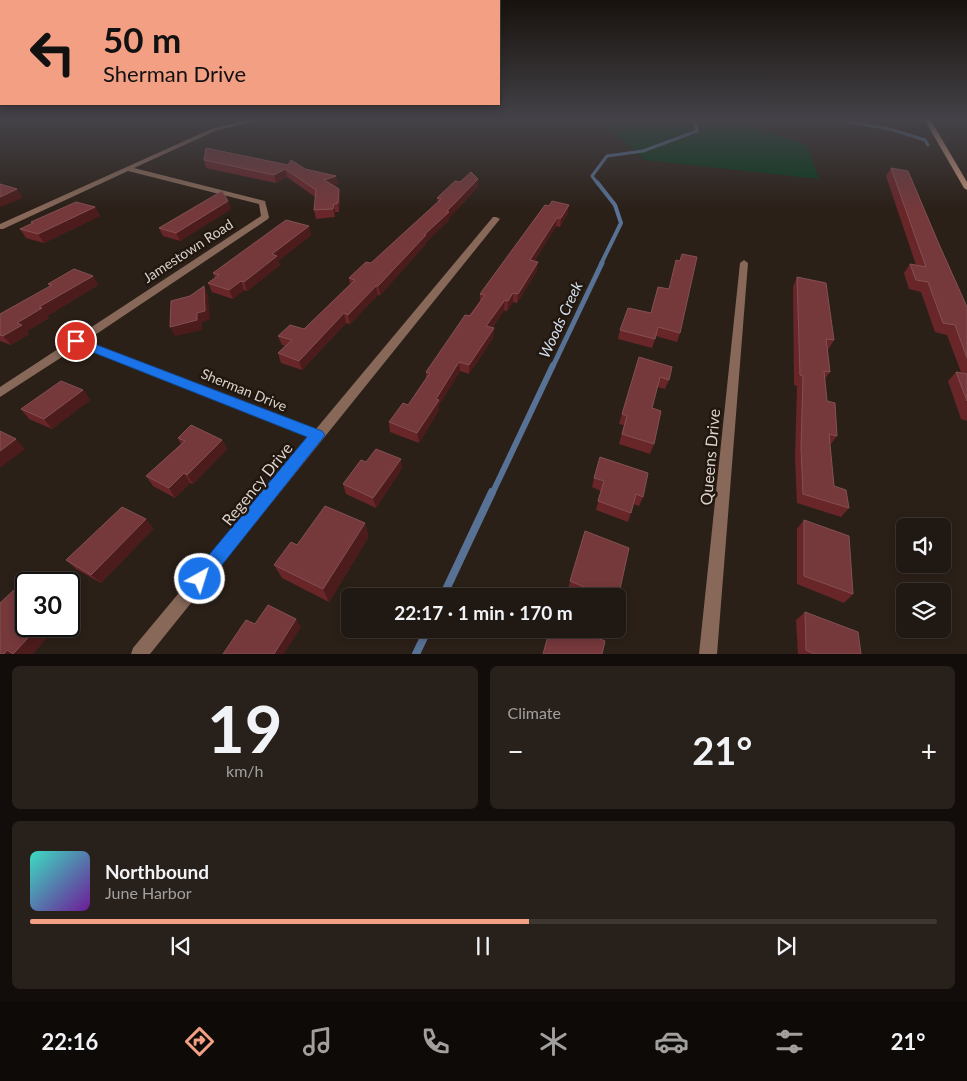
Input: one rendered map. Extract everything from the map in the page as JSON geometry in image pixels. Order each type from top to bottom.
[{"type":"street","points":[[0,227],[170,150]]},
{"type":"street","points":[[945,150],[967,188]]},
{"type":"street","name":"Jamestown Road","points":[[0,393],[265,217],[262,203],[128,169]]},
{"type":"street","name":"Regency Drive","points":[[139,654],[496,219]]},
{"type":"street","name":"Queens Drive","points":[[708,654],[744,263]]},
{"type":"street","name":"Sherman Drive","points":[[76,341],[318,435]]},
{"type":"green space","points":[[633,150],[809,150],[819,179],[645,160]]},
{"type":"building","points":[[206,150],[213,150],[288,165],[291,160],[305,169],[336,176],[324,180],[339,189],[338,203],[334,204],[333,209],[314,210],[316,190],[285,169],[274,175],[204,160]]},
{"type":"building","points":[[891,168],[908,171],[967,307],[967,358],[955,325],[943,323],[928,282],[916,280],[910,264],[926,267]]},
{"type":"building","points":[[471,172],[478,179],[447,211],[449,212],[424,235],[426,235],[378,286],[348,315],[344,313],[299,361],[278,353],[292,340],[278,336],[290,325],[304,329],[355,280],[349,278],[366,262],[371,263],[441,199],[437,198],[455,181],[460,182]]},
{"type":"building","points":[[0,184],[17,189],[0,197]]},
{"type":"building","points":[[222,191],[228,201],[176,233],[159,228]]},
{"type":"building","points":[[552,201],[569,205],[561,218],[557,218],[530,260],[538,262],[518,294],[513,293],[508,301],[505,300],[486,326],[494,328],[469,365],[459,362],[436,399],[439,400],[417,433],[389,422],[403,403],[408,405],[430,373],[426,372],[465,315],[470,316],[485,295],[480,294],[545,205],[549,206]]},
{"type":"building","points":[[76,202],[95,207],[38,234],[20,229],[33,223],[31,222]]},
{"type":"building","points":[[286,220],[309,226],[272,254],[277,256],[244,282],[241,281],[229,290],[208,283],[219,275],[213,273]]},
{"type":"building","points":[[682,254],[697,257],[680,333],[658,327],[655,339],[620,330],[628,308],[651,313],[658,287],[669,289],[676,260],[680,261]]},
{"type":"building","points":[[74,269],[93,276],[39,307],[42,308],[17,323],[22,325],[3,336],[0,335],[0,314],[52,285],[48,284]]},
{"type":"building","points":[[797,277],[826,283],[834,340],[826,339],[830,372],[824,371],[827,401],[835,403],[837,436],[829,434],[834,486],[846,490],[849,508],[803,494],[801,448],[803,376],[800,375]]},
{"type":"building","points":[[204,286],[205,311],[197,313],[197,320],[170,327],[171,301],[190,296]]},
{"type":"building","points":[[639,357],[672,367],[669,380],[660,377],[652,408],[661,411],[654,444],[622,434],[627,416],[622,414]]},
{"type":"building","points":[[956,372],[967,374],[967,401]]},
{"type":"building","points":[[61,381],[83,390],[44,419],[21,409]]},
{"type":"building","points":[[191,425],[222,440],[187,475],[184,473],[169,488],[146,476],[185,441],[178,438]]},
{"type":"building","points":[[0,431],[16,439],[0,451]]},
{"type":"building","points":[[376,449],[401,459],[373,498],[343,484],[361,460],[366,462]]},
{"type":"building","points":[[600,457],[648,473],[643,497],[636,494],[631,513],[598,501],[604,481],[594,478]]},
{"type":"building","points":[[325,506],[365,523],[323,589],[274,565],[291,542],[297,545]]},
{"type":"building","points":[[122,507],[146,519],[91,575],[66,560]]},
{"type":"building","points":[[804,520],[849,536],[853,594],[804,576]]},
{"type":"building","points":[[585,531],[629,548],[620,588],[587,588],[570,581]]},
{"type":"building","points":[[15,591],[15,637],[29,637],[13,654],[7,650],[4,654],[0,654],[0,603]]},
{"type":"building","points":[[268,605],[296,619],[274,654],[223,654],[246,620],[255,624]]},
{"type":"building","points":[[805,612],[858,632],[861,654],[814,654],[806,650]]},
{"type":"building","points":[[547,638],[598,638],[605,641],[602,654],[543,654]]},
{"type":"waterway","name":"Woods Creek","points":[[598,184],[592,176],[607,156],[647,150]]},
{"type":"waterway","name":"Woods Creek","points":[[597,182],[615,205],[621,223],[601,264]]},
{"type":"waterway","name":"Woods Creek","points":[[553,366],[602,263]]},
{"type":"waterway","name":"Woods Creek","points":[[492,494],[553,365]]},
{"type":"waterway","name":"Woods Creek","points":[[447,588],[492,492]]},
{"type":"waterway","name":"Woods Creek","points":[[416,654],[424,638]]},
{"type":"route","points":[[76,341],[318,435],[200,579]]}]
